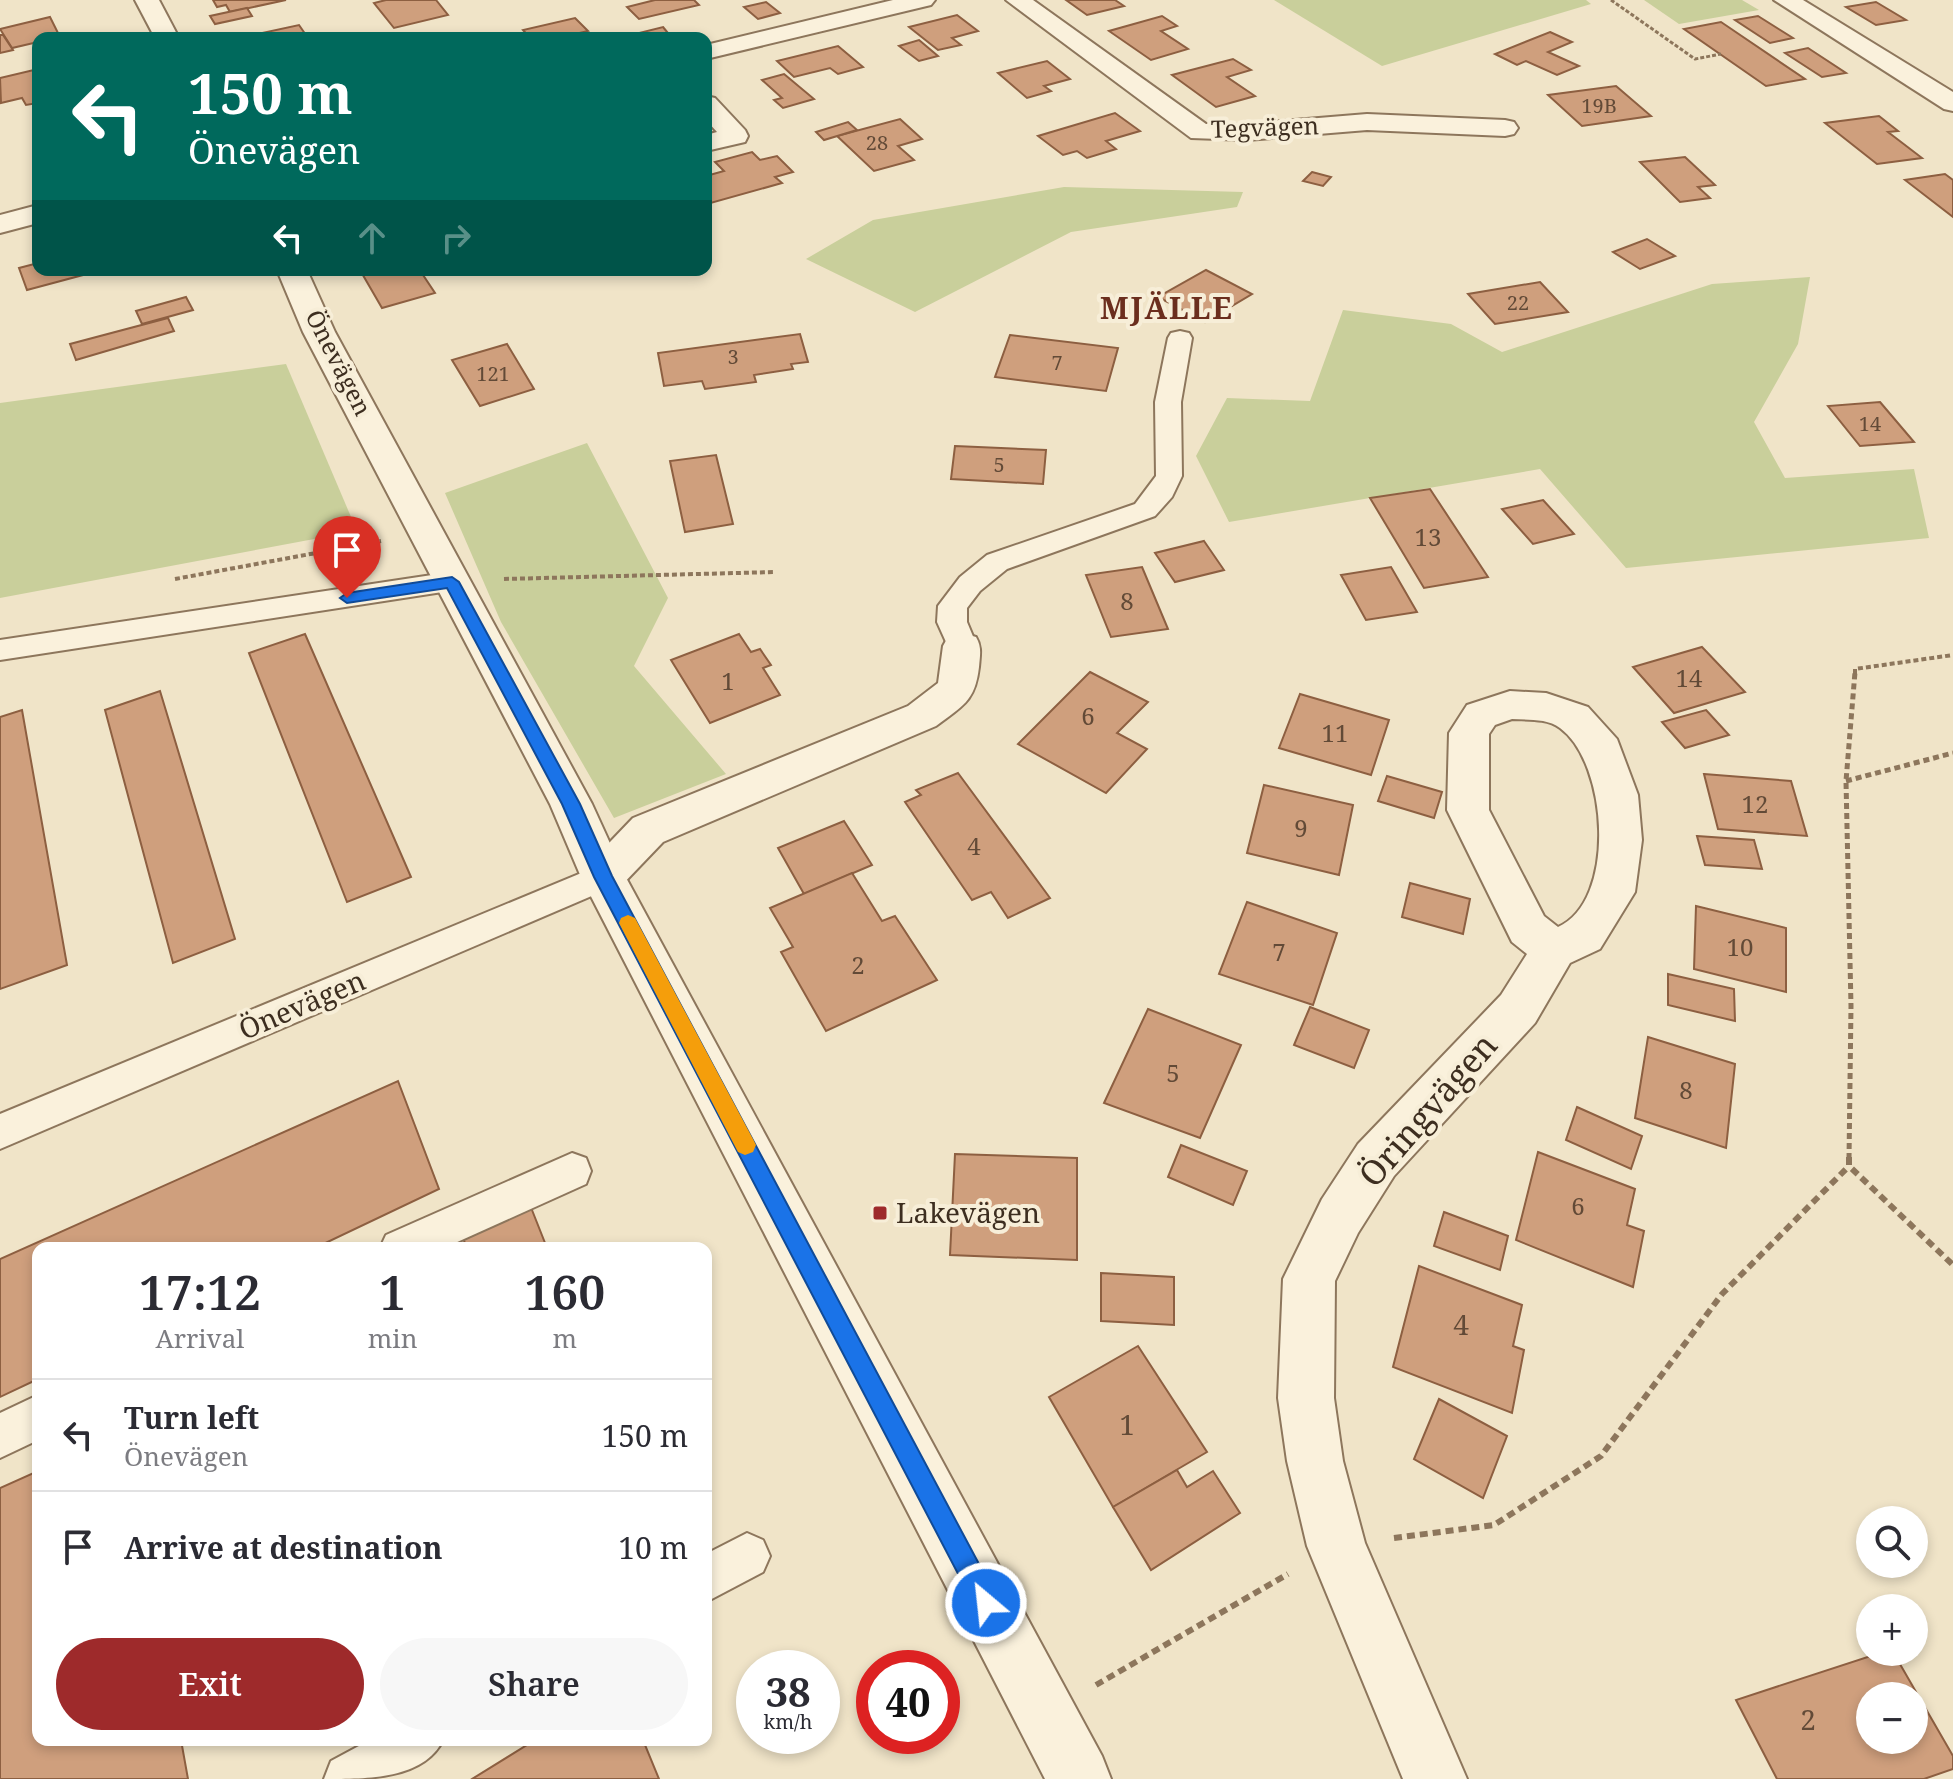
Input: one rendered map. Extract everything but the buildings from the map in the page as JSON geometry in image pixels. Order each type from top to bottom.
[{"type":"street","points":[[147,0],[164,32]]},
{"type":"street","points":[[712,51],[923,0]]},
{"type":"street","name":"Tegvägen","points":[[1018,0],[1200,132],[1247,132],[1367,122],[1505,128]]},
{"type":"street","points":[[1786,0],[1953,103]]},
{"type":"street","points":[[712,111],[735,136],[712,142]]},
{"type":"street","points":[[0,224],[32,216]]},
{"type":"street","name":"Önevägen","points":[[295,276],[319,332],[571,804],[603,877],[1079,1779]]},
{"type":"street","points":[[603,877],[648,830],[922,716],[957,689],[962,646]]},
{"type":"street","name":"Öringvägen","points":[[1435,1779],[1336,1546],[1315,1461],[1306,1398],[1309,1279],[1340,1216],[1376,1160],[1518,1009],[1554,950],[1584,936],[1613,892],[1621,840],[1617,795],[1603,750],[1574,717],[1546,707],[1510,705],[1481,715],[1469,733],[1468,810],[1528,929],[1554,950]]},
{"type":"lane","points":[[962,646],[952,622],[953,606],[970,584],[997,562],[1145,510],[1162,491],[1169,476],[1168,402],[1180,338]]},
{"type":"lane","points":[[0,650],[452,582]]},
{"type":"lane","name":"Önevägen","points":[[0,1132],[603,877]]},
{"type":"lane","points":[[413,1242],[572,1171]]},
{"type":"lane","points":[[0,1436],[32,1420]]},
{"type":"lane","points":[[712,1576],[747,1556]]},
{"type":"lane","points":[[349,1779],[408,1746]]},
{"type":"path","points":[[1611,0],[1695,59],[1721,54]]},
{"type":"path","points":[[167,581],[425,532]]},
{"type":"path","points":[[452,582],[775,572]]},
{"type":"path","points":[[1045,1714],[1336,1546],[1494,1525],[1601,1456],[1722,1294],[1849,1166],[1851,1006],[1846,781],[1855,669],[1953,655]]},
{"type":"path","points":[[1846,781],[1953,753]]},
{"type":"path","points":[[1849,1166],[1953,1265]]},
{"type":"green space","points":[[1274,0],[1586,0],[1591,4],[1382,66]]},
{"type":"green space","points":[[1644,0],[1742,0],[1759,10],[1679,24]]},
{"type":"green space","points":[[1064,187],[1243,192],[1237,207],[1071,232],[915,312],[806,259],[873,220]]},
{"type":"green space","points":[[1810,277],[1798,344],[1754,422],[1785,478],[1914,469],[1929,538],[1626,568],[1540,469],[1229,522],[1196,456],[1227,398],[1310,401],[1343,310],[1451,324],[1502,352],[1712,284]]},
{"type":"green space","points":[[286,364],[357,531],[0,598],[0,403]]},
{"type":"green space","points":[[587,443],[668,598],[634,666],[726,774],[614,818],[501,622],[445,493]]},
{"type":"slow traffic","points":[[628,923],[745,1145]]},
{"type":"place","name":"Lakevägen","points":[[880,1213]]},
{"type":"district","name":"MJÄLLE","points":[[1167,309]]},
{"type":"route","points":[[347,598],[452,582],[571,804],[603,877],[986,1603]]}]
